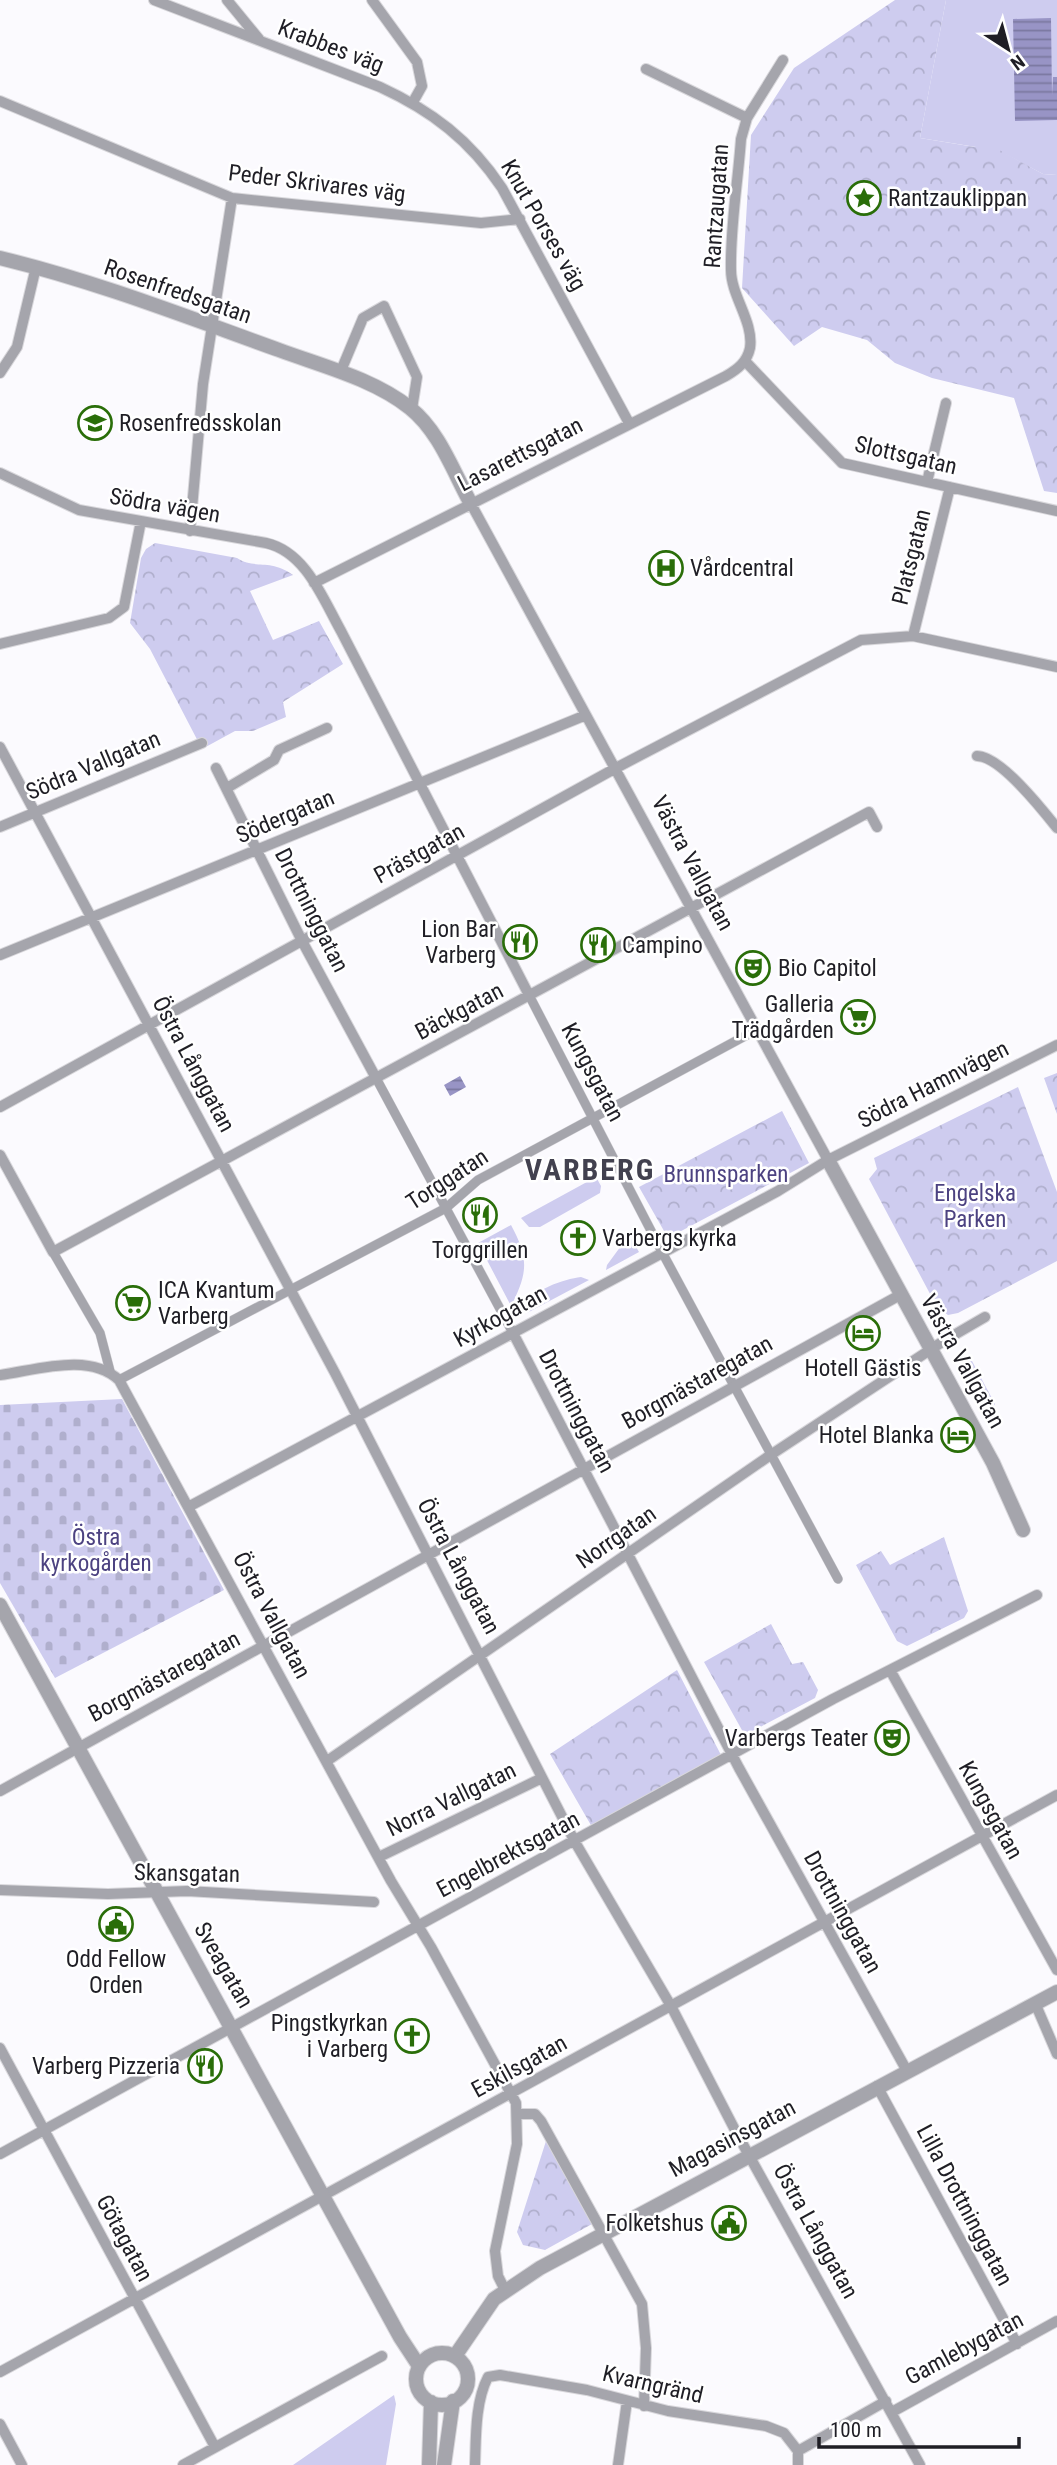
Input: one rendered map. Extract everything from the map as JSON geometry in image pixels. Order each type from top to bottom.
[{"type":"street","name":"Krabbes väg","points":[[154,0],[380,86],[413,102]]},
{"type":"street","points":[[227,0],[261,42]]},
{"type":"street","points":[[372,0],[417,62],[422,86],[413,102]]},
{"type":"street","name":"Rantzaugatan","points":[[745,361],[750,343],[731,269],[741,139],[747,118],[783,60]]},
{"type":"street","points":[[646,69],[747,118]]},
{"type":"street","name":"Peder Skrivares väg","points":[[0,101],[232,198],[481,223],[520,219]]},
{"type":"street","name":"Knut Porses väg","points":[[413,102],[450,127],[477,154],[520,219],[629,423]]},
{"type":"street","points":[[190,531],[211,326],[232,198]]},
{"type":"street","name":"Rosenfredsgatan","points":[[0,258],[36,267],[211,326],[340,373],[375,386],[412,409]]},
{"type":"street","points":[[0,373],[17,347],[36,267]]},
{"type":"street","points":[[340,373],[363,318],[384,306],[417,377],[412,409]]},
{"type":"street","name":"Lasarettsgatan","points":[[314,583],[470,502],[726,376],[745,361]]},
{"type":"street","name":"Slottsgatan","points":[[745,361],[836,459],[849,466],[1057,511]]},
{"type":"street","name":"Platsgatan","points":[[927,482],[946,403]]},
{"type":"street","name":"Västra Vallgatan","points":[[412,409],[434,434],[993,1463],[1023,1530]]},
{"type":"street","name":"Södra vägen","points":[[0,472],[79,510],[278,546],[289,552],[314,583]]},
{"type":"street","name":"Platsgatan","points":[[913,636],[950,487]]},
{"type":"street","points":[[0,644],[109,618],[118,613],[124,607],[141,521]]},
{"type":"street","name":"Kungsgatan","points":[[314,583],[458,855],[662,1252],[838,1578]]},
{"type":"street","points":[[913,636],[1057,667]]},
{"type":"street","name":"Prästgatan","points":[[0,1107],[615,768],[861,640],[913,636]]},
{"type":"street","name":"Södergatan","points":[[0,955],[586,715]]},
{"type":"street","points":[[227,788],[274,760],[279,750],[327,728]]},
{"type":"street","name":"Södra Vallgatan","points":[[0,827],[202,743]]},
{"type":"street","name":"Östra Långgatan","points":[[0,747],[291,1288],[482,1654],[575,1842],[671,2006],[749,2155],[920,2465]]},
{"type":"street","points":[[976,756],[985,756],[1000,767],[1057,828]]},
{"type":"street","name":"Drottninggatan","points":[[216,768],[303,941],[513,1333],[732,1753],[906,2071]]},
{"type":"street","name":"Bäckgatan","points":[[53,1252],[869,813],[877,827]]},
{"type":"street","name":"Torggatan","points":[[120,1380],[446,1208],[478,1180],[758,1029]]},
{"type":"street","name":"Södra Hamnvägen","points":[[828,1160],[1057,1045]]},
{"type":"street","points":[[0,1155],[100,1333],[110,1371]]},
{"type":"street","name":"Kyrkogatan","points":[[190,1506],[778,1191],[828,1160]]},
{"type":"street","name":"Borgmästaregatan","points":[[0,1791],[900,1295]]},
{"type":"street","name":"Norrgatan","points":[[327,1761],[772,1454],[931,1352],[942,1342],[985,1317]]},
{"type":"street","points":[[0,1375],[87,1364],[110,1371]]},
{"type":"street","name":"Östra Vallgatan","points":[[110,1371],[120,1380],[379,1857],[512,2094],[518,2114],[517,2144],[495,2251],[498,2276],[505,2290]]},
{"type":"street","name":"Engelbrektsgatan","points":[[0,2154],[575,1842],[732,1753],[1037,1595]]},
{"type":"street","name":"Sveagatan","points":[[0,1605],[156,1893],[233,2027],[419,2366]]},
{"type":"street","name":"Kungsgatan","points":[[890,1670],[1057,1970]]},
{"type":"street","name":"Norra Vallgatan","points":[[379,1857],[542,1778]]},
{"type":"street","name":"Eskilsgatan","points":[[0,2372],[824,1921],[983,1838],[1057,1795]]},
{"type":"street","name":"Skansgatan","points":[[0,1890],[219,1892],[374,1902]]},
{"type":"street","name":"Magasinsgatan","points":[[455,2356],[486,2307],[505,2290],[604,2233],[1057,1992]]},
{"type":"street","points":[[1035,2003],[1057,2054]]},
{"type":"street","name":"Götagatan","points":[[0,2048],[215,2447]]},
{"type":"street","name":"Lilla Drottninggatan","points":[[877,2086],[1017,2344]]},
{"type":"street","points":[[518,2114],[530,2113],[541,2121],[642,2304],[646,2359],[644,2406]]},
{"type":"street","name":"Gamlebygatan","points":[[892,2412],[1057,2321]]},
{"type":"street","points":[[435,2354],[455,2356],[464,2365],[467,2382],[463,2393],[453,2401],[442,2404],[431,2402],[417,2387],[419,2366],[435,2354]]},
{"type":"street","points":[[183,2465],[382,2356]]},
{"type":"street","name":"Kvarngränd","points":[[475,2465],[483,2386],[488,2377],[523,2378],[587,2390],[644,2406],[777,2429],[793,2441],[798,2451]]},
{"type":"street","points":[[444,2465],[453,2401]]},
{"type":"street","points":[[618,2465],[627,2401]]},
{"type":"street","name":"Gamlebygatan","points":[[798,2451],[886,2401]]},
{"type":"street","points":[[429,2465],[431,2402]]},
{"type":"street","points":[[0,2424],[22,2465]]},
{"type":"street","points":[[798,2451],[798,2465]]},
{"type":"green space","points":[[895,0],[946,0],[920,138],[975,147],[992,146],[1043,174],[1057,175],[1057,493],[1044,491],[1014,398],[932,378],[895,363],[867,340],[822,327],[794,346],[742,288],[751,135],[794,68]]},
{"type":"green space","points":[[946,0],[1057,0],[1057,175],[1043,174],[992,147],[920,138]]},
{"type":"green space","points":[[155,543],[270,565],[293,575],[250,591],[273,640],[319,621],[343,664],[283,702],[286,717],[253,731],[235,731],[202,749],[150,649],[130,623],[141,558],[146,549]]},
{"type":"green space","points":[[1057,1073],[1057,1114],[1044,1078]]},
{"type":"green space","name":"Engelska Parken","points":[[1018,1087],[1057,1192],[1057,1261],[958,1313],[948,1315],[937,1307],[869,1179],[877,1169],[874,1158]]},
{"type":"green space","name":"Brunnsparken","points":[[782,1111],[809,1163],[668,1238],[639,1187]]},
{"type":"green space","points":[[596,1177],[601,1186],[600,1193],[540,1227],[529,1227],[521,1218]]},
{"type":"green space","points":[[511,1225],[521,1247],[524,1266],[521,1284],[511,1306],[478,1243]]},
{"type":"green space","points":[[629,1235],[639,1252],[606,1270],[607,1265]]},
{"type":"green space","points":[[581,1277],[589,1280],[527,1313],[525,1307],[534,1295],[557,1283]]},
{"type":"green space","points":[[972,1361],[995,1404],[988,1415],[959,1362]]},
{"type":"green space","name":"Östra kyrkogården","points":[[122,1399],[224,1590],[55,1678],[0,1583],[0,1405]]},
{"type":"green space","points":[[944,1537],[968,1611],[964,1618],[907,1646],[897,1641],[856,1565],[881,1551],[890,1565]]},
{"type":"green space","points":[[771,1624],[792,1664],[803,1662],[818,1690],[815,1698],[749,1733],[743,1732],[704,1662]]},
{"type":"green space","points":[[677,1670],[721,1755],[592,1827],[550,1754]]},
{"type":"green space","points":[[546,2141],[592,2224],[545,2250],[523,2245],[517,2232]]},
{"type":"green space","points":[[394,2395],[396,2404],[386,2465],[293,2465]]},
{"type":"shaded area","points":[[1051,18],[1052,95],[1053,77],[1057,77],[1057,120],[1015,121],[1013,19]]},
{"type":"shaded area","points":[[460,1076],[466,1087],[450,1096],[444,1085]]},
{"type":"place","name":"Rantzauklippan","points":[[864,198]]},
{"type":"place","name":"Rosenfredsskolan","points":[[95,423]]},
{"type":"place","name":"Vårdcentral","points":[[666,568]]},
{"type":"place","name":"Lion Bar Varberg","points":[[520,942]]},
{"type":"place","name":"Campino","points":[[598,945]]},
{"type":"place","name":"Bio Capitol","points":[[753,968]]},
{"type":"place","name":"Galleria Trädgården","points":[[858,1017]]},
{"type":"place","name":"Torggrillen","points":[[480,1215]]},
{"type":"place","name":"Varbergs kyrka","points":[[578,1238]]},
{"type":"place","name":"ICA Kvantum Varberg","points":[[133,1303]]},
{"type":"place","name":"Hotell Gästis","points":[[863,1333]]},
{"type":"place","name":"Hotel Blanka","points":[[958,1435]]},
{"type":"place","name":"Varbergs Teater","points":[[892,1738]]},
{"type":"place","name":"Odd Fellow Orden","points":[[116,1924]]},
{"type":"place","name":"Pingstkyrkan i Varberg","points":[[412,2036]]},
{"type":"place","name":"Varberg Pizzeria","points":[[205,2066]]},
{"type":"place","name":"Folketshus","points":[[729,2223]]},
{"type":"district","name":"VARBERG","points":[[590,1170]]}]
